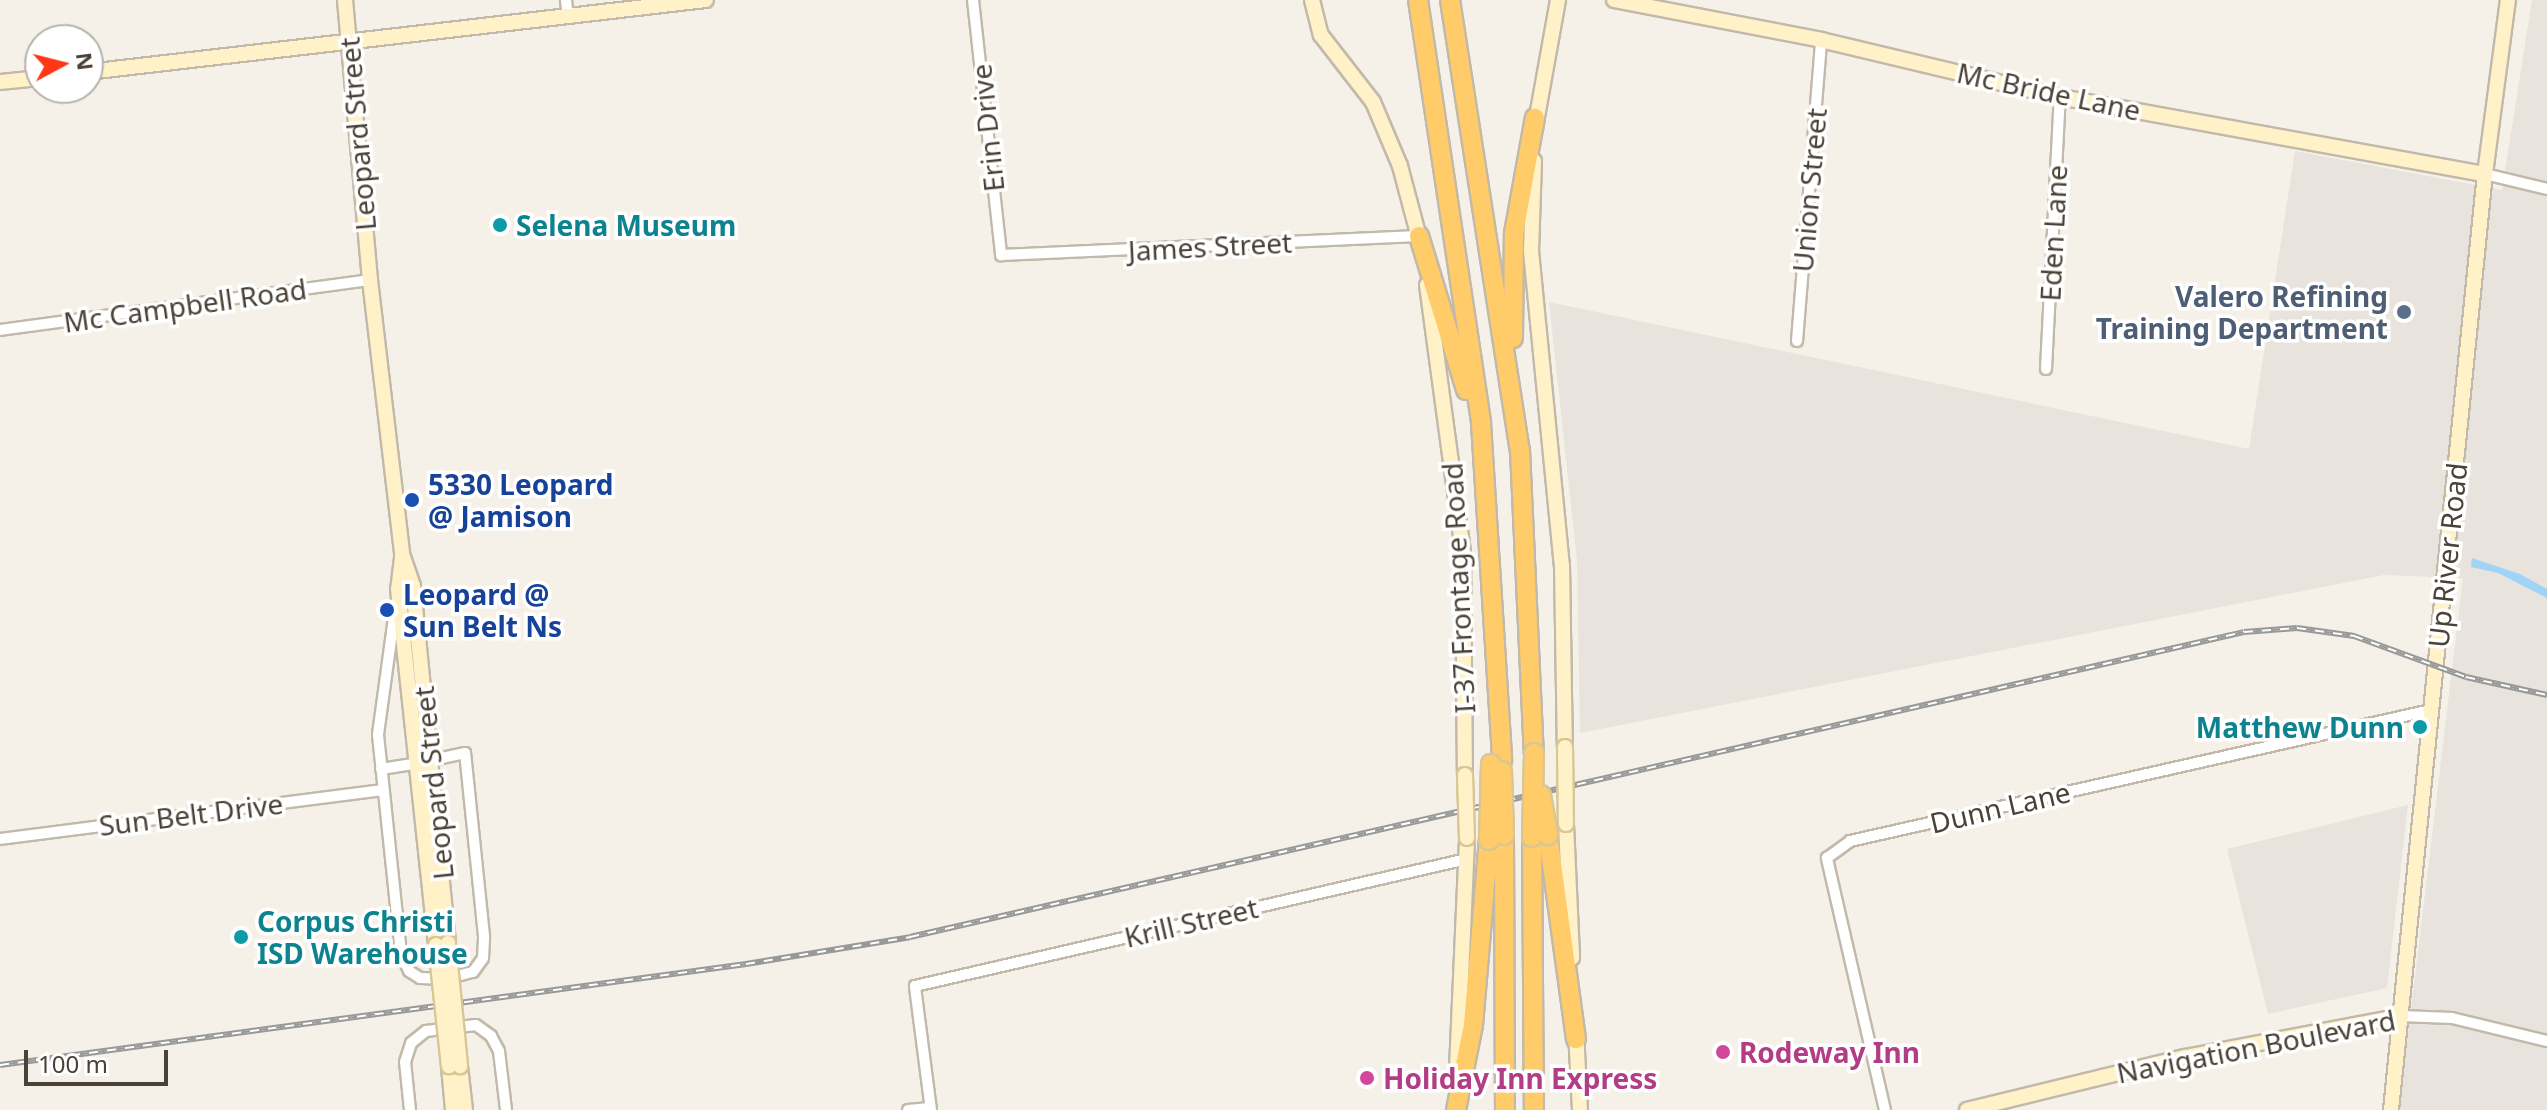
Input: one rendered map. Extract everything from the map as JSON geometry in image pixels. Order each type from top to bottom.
[{"type":"highway","points":[[1418,0],[1481,423],[1491,550],[1499,677],[1497,837],[1505,1110]]},
{"type":"highway","points":[[1450,0],[1512,389]]},
{"type":"highway","points":[[1534,1110],[1540,836],[1512,389],[1514,233],[1535,118]]},
{"type":"highway","points":[[1419,236],[1466,390],[1491,550]]},
{"type":"highway","points":[[1540,836],[1576,1039]]},
{"type":"highway","points":[[1456,1110],[1473,1025],[1497,837]]},
{"type":"main road","name":"Leopard Street","points":[[345,0],[370,280],[402,554],[413,586],[424,761],[454,1066],[453,1110]]},
{"type":"main road","points":[[104,70],[706,0]]},
{"type":"main road","name":"I-37 Frontage Road","points":[[1312,0],[1321,35],[1373,102],[1400,166],[1419,236],[1449,420],[1463,552],[1467,838],[1456,1110]]},
{"type":"main road","points":[[1558,0],[1535,118],[1531,251],[1562,565],[1566,824],[1580,1110]]},
{"type":"main road","name":"Mc Bride Lane","points":[[1614,0],[1821,40],[2060,97],[2485,174]]},
{"type":"main road","name":"Up River Road","points":[[2391,1110],[2485,174],[2508,0]]},
{"type":"main road","points":[[0,82],[24,80]]},
{"type":"main road","name":"Leopard Street","points":[[402,554],[398,589],[424,761]]},
{"type":"main road","name":"Navigation Boulevard","points":[[1967,1110],[2185,1057],[2401,1016]]},
{"type":"main road","name":"Leopard Street","points":[[454,1066],[465,1110]]},
{"type":"street","points":[[566,0],[568,18]]},
{"type":"street","name":"Erin Drive","points":[[973,0],[1001,255]]},
{"type":"street","name":"Union Street","points":[[1797,341],[1821,40]]},
{"type":"street","name":"Eden Lane","points":[[2046,369],[2060,97]]},
{"type":"street","points":[[2485,174],[2547,189]]},
{"type":"street","name":"James Street","points":[[1001,255],[1419,236]]},
{"type":"street","name":"Mc Campbell Road","points":[[0,330],[370,280]]},
{"type":"street","points":[[381,769],[465,753],[484,936],[483,958],[473,972],[420,978],[409,971],[401,953],[382,790],[381,769],[380,701],[398,589]]},
{"type":"street","name":"Dunn Lane","points":[[1885,1110],[1827,858],[1850,841],[2431,710]]},
{"type":"street","name":"Sun Belt Drive","points":[[0,839],[382,790]]},
{"type":"street","name":"Krill Street","points":[[930,1109],[915,986],[1467,859]]},
{"type":"street","name":"Navigation Boulevard","points":[[2401,1016],[2452,1018],[2547,1041]]},
{"type":"street","points":[[410,1110],[405,1062],[411,1043],[426,1031],[476,1025],[491,1036],[499,1051],[506,1110]]},
{"type":"street","points":[[908,1110],[930,1109]]},
{"type":"shaded area","points":[[2532,0],[2547,0],[2547,1110],[2399,1110],[2463,578],[2384,575],[1580,733],[1577,561],[1549,302],[2249,449],[2295,151],[2502,190]]},
{"type":"shaded area","points":[[2408,805],[2387,988],[2268,1014],[2227,849]]},
{"type":"water","points":[[2472,558],[2520,574],[2547,589],[2547,598],[2498,573],[2471,567]]},
{"type":"railway","points":[[0,1065],[746,964],[910,937],[2244,632],[2297,628],[2354,636],[2466,677],[2547,695]]},
{"type":"place","name":"Selena Museum","points":[[500,225]]},
{"type":"place","name":"Valero Refining Training Department","points":[[2404,312]]},
{"type":"place","name":"5330 Leopard @ Jamison","points":[[412,500]]},
{"type":"place","name":"Leopard @ Sun Belt Ns","points":[[387,610]]},
{"type":"place","name":"Matthew Dunn","points":[[2420,727]]},
{"type":"place","name":"Corpus Christi ISD Warehouse","points":[[241,937]]},
{"type":"place","name":"Rodeway Inn","points":[[1723,1052]]},
{"type":"place","name":"Holiday Inn Express","points":[[1367,1078]]}]
